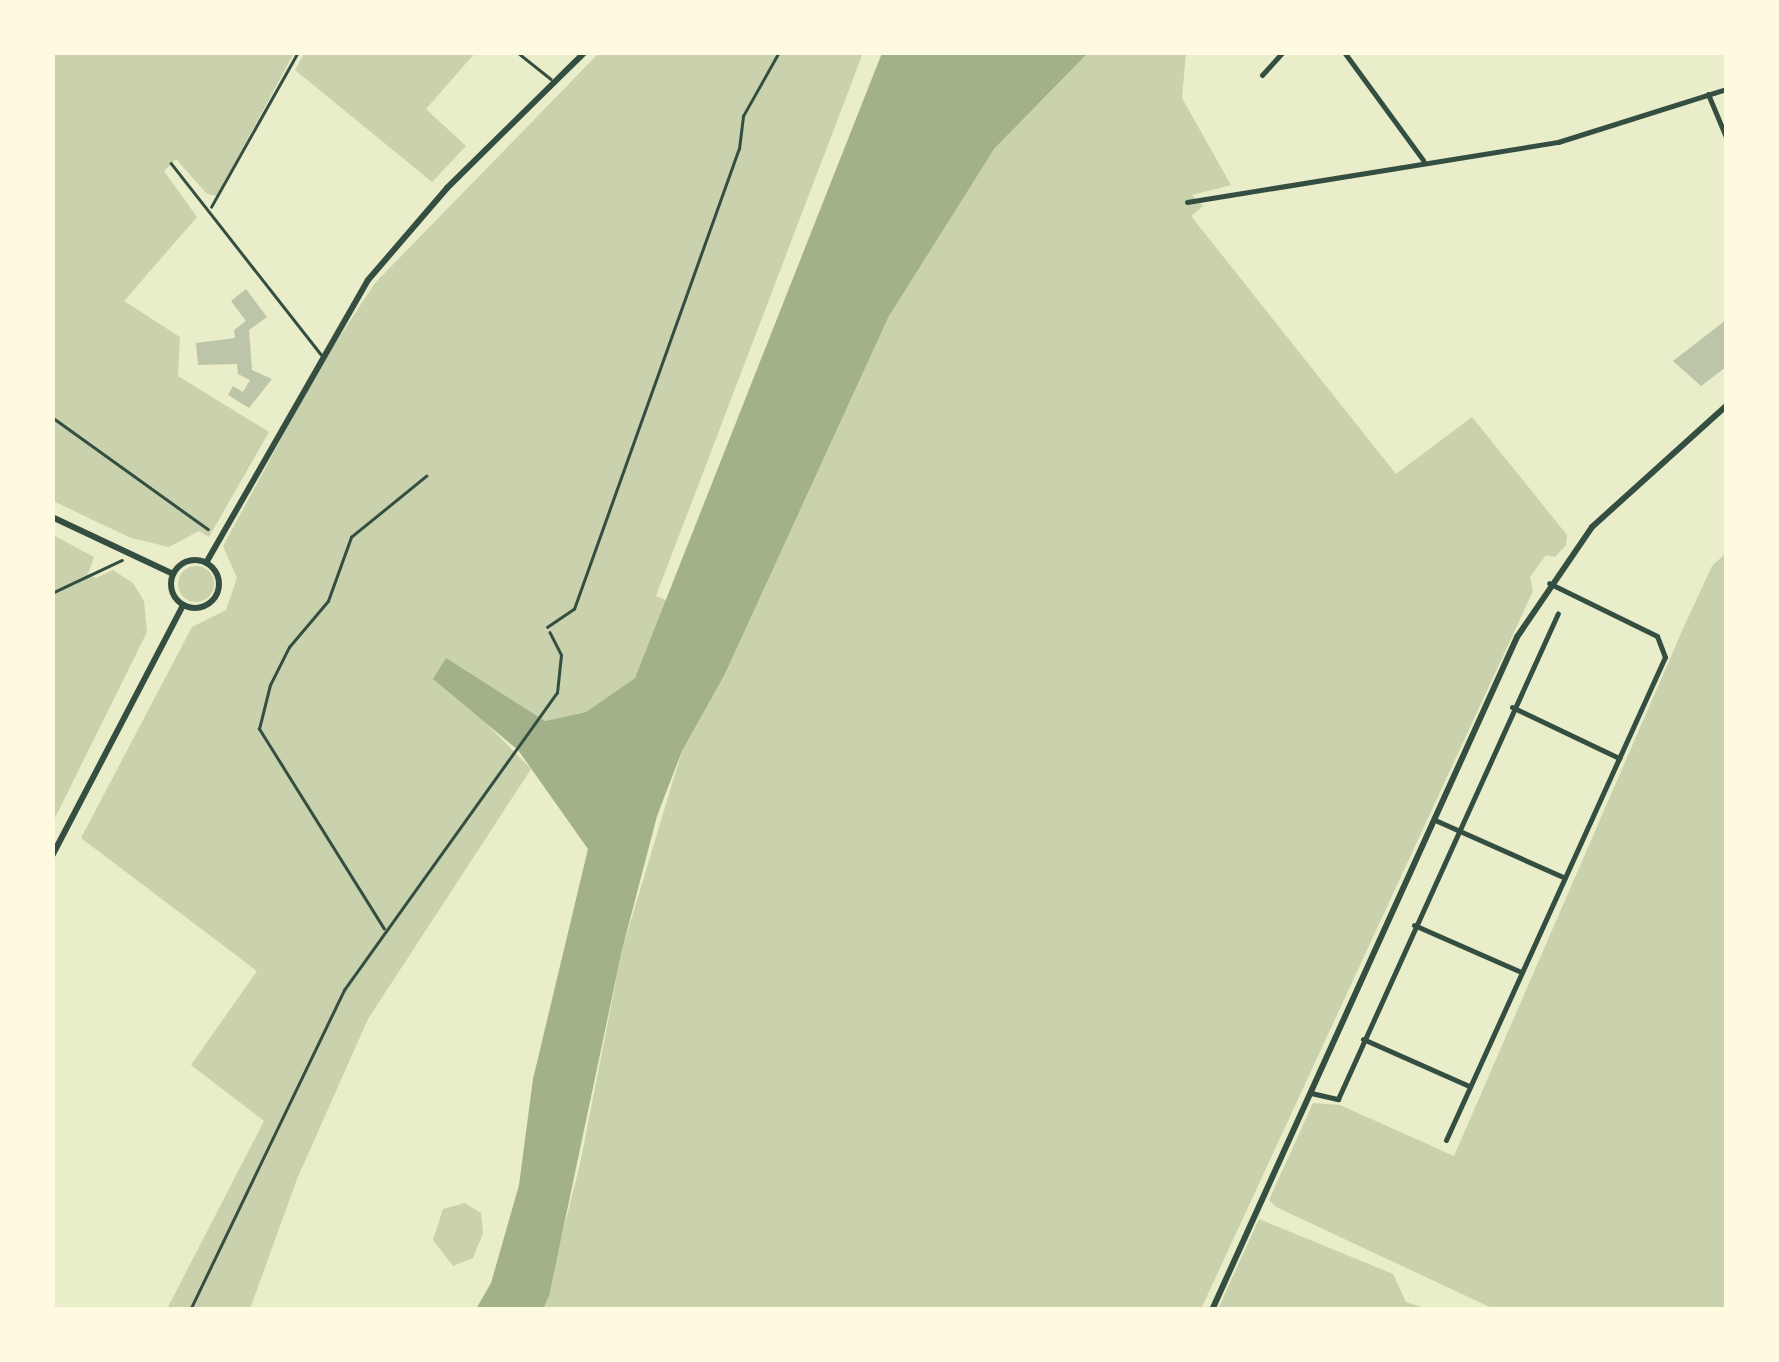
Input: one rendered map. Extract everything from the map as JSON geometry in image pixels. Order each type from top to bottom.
[{"type":"main road","points":[[206,563],[321,354],[379,267],[586,52]]},
{"type":"main road","points":[[1212,1310],[1503,665],[1549,583],[1624,494],[1726,406]]},
{"type":"main road","points":[[52,517],[173,574]]},
{"type":"main road","points":[[186,562],[206,563],[218,577],[218,593],[207,605],[183,605],[173,594],[173,574],[186,562]]},
{"type":"main road","points":[[52,856],[183,605]]},
{"type":"street","points":[[1262,75],[1283,52]]},
{"type":"street","points":[[1344,52],[1424,160]]},
{"type":"street","points":[[1187,202],[1424,160],[1558,142],[1726,89]]},
{"type":"street","points":[[1708,94],[1726,137]]},
{"type":"street","points":[[1446,1140],[1664,660],[1664,643],[1549,583]]},
{"type":"street","points":[[1310,1093],[1338,1100],[1456,830],[1558,613]]},
{"type":"street","points":[[1512,707],[1619,758]]},
{"type":"street","points":[[1434,819],[1564,878]]},
{"type":"street","points":[[1414,925],[1521,972]]},
{"type":"street","points":[[1363,1039],[1469,1086]]},
{"type":"lane","points":[[517,52],[555,82]]},
{"type":"lane","points":[[547,627],[574,609],[740,149],[744,116],[778,52]]},
{"type":"lane","points":[[171,163],[321,354]]},
{"type":"path","points":[[210,208],[298,52]]},
{"type":"path","points":[[52,418],[208,529]]},
{"type":"path","points":[[384,930],[259,729],[270,685],[289,648],[328,601],[351,537],[426,476]]},
{"type":"path","points":[[52,593],[124,560]]},
{"type":"path","points":[[190,1310],[344,990],[549,706],[561,680],[561,655],[547,627]]},
{"type":"shaded area","points":[[305,52],[475,53],[426,109],[466,146],[432,182],[295,70]]},
{"type":"shaded area","points":[[53,53],[294,53],[217,196],[207,194],[176,159],[164,171],[197,217],[124,301],[180,337],[178,376],[269,432],[209,537],[199,531],[169,547],[131,538],[53,501]]},
{"type":"shaded area","points":[[599,53],[863,53],[656,596],[668,601],[635,678],[586,712],[545,721],[501,698],[483,720],[531,769],[368,1019],[297,1179],[250,1309],[167,1309],[264,1121],[191,1065],[257,971],[81,838],[192,627],[226,610],[237,578],[223,546],[323,362],[375,283]]},
{"type":"shaded area","points":[[882,53],[1088,53],[994,149],[889,316],[725,674],[682,751],[657,816],[622,950],[549,1296],[543,1309],[476,1309],[491,1283],[519,1185],[533,1079],[588,849],[518,750],[433,679],[446,658],[545,721],[586,712],[635,678]]},
{"type":"shaded area","points":[[1088,53],[1186,53],[1182,98],[1231,185],[1192,195],[1203,206],[1191,216],[1396,474],[1472,417],[1567,535],[1566,545],[1555,557],[1546,555],[1530,577],[1533,591],[1201,1309],[543,1310],[580,1164],[622,950],[682,751],[725,674],[889,316],[952,208],[994,149]]},
{"type":"shaded area","points":[[53,535],[94,557],[88,574],[96,578],[113,570],[133,583],[144,601],[147,632],[53,822]]},
{"type":"shaded area","points":[[1726,553],[1726,1309],[1494,1309],[1276,1207],[1269,1200],[1313,1103],[1340,1105],[1454,1156],[1682,631],[1712,566]]},
{"type":"shaded area","points":[[196,566],[209,571],[214,584],[209,597],[196,602],[183,597],[178,584],[183,571]]},
{"type":"shaded area","points":[[465,1203],[481,1213],[483,1233],[473,1258],[453,1266],[433,1240],[443,1209]]},
{"type":"shaded area","points":[[1259,1219],[1393,1274],[1406,1302],[1428,1309],[1218,1309]]},
{"type":"building","points":[[246,289],[267,317],[249,330],[252,370],[272,379],[249,408],[228,395],[233,386],[243,392],[250,380],[238,374],[237,364],[198,365],[196,343],[235,338],[234,330],[246,321],[231,301]]},
{"type":"building","points":[[1726,320],[1726,367],[1701,386],[1673,361]]}]
